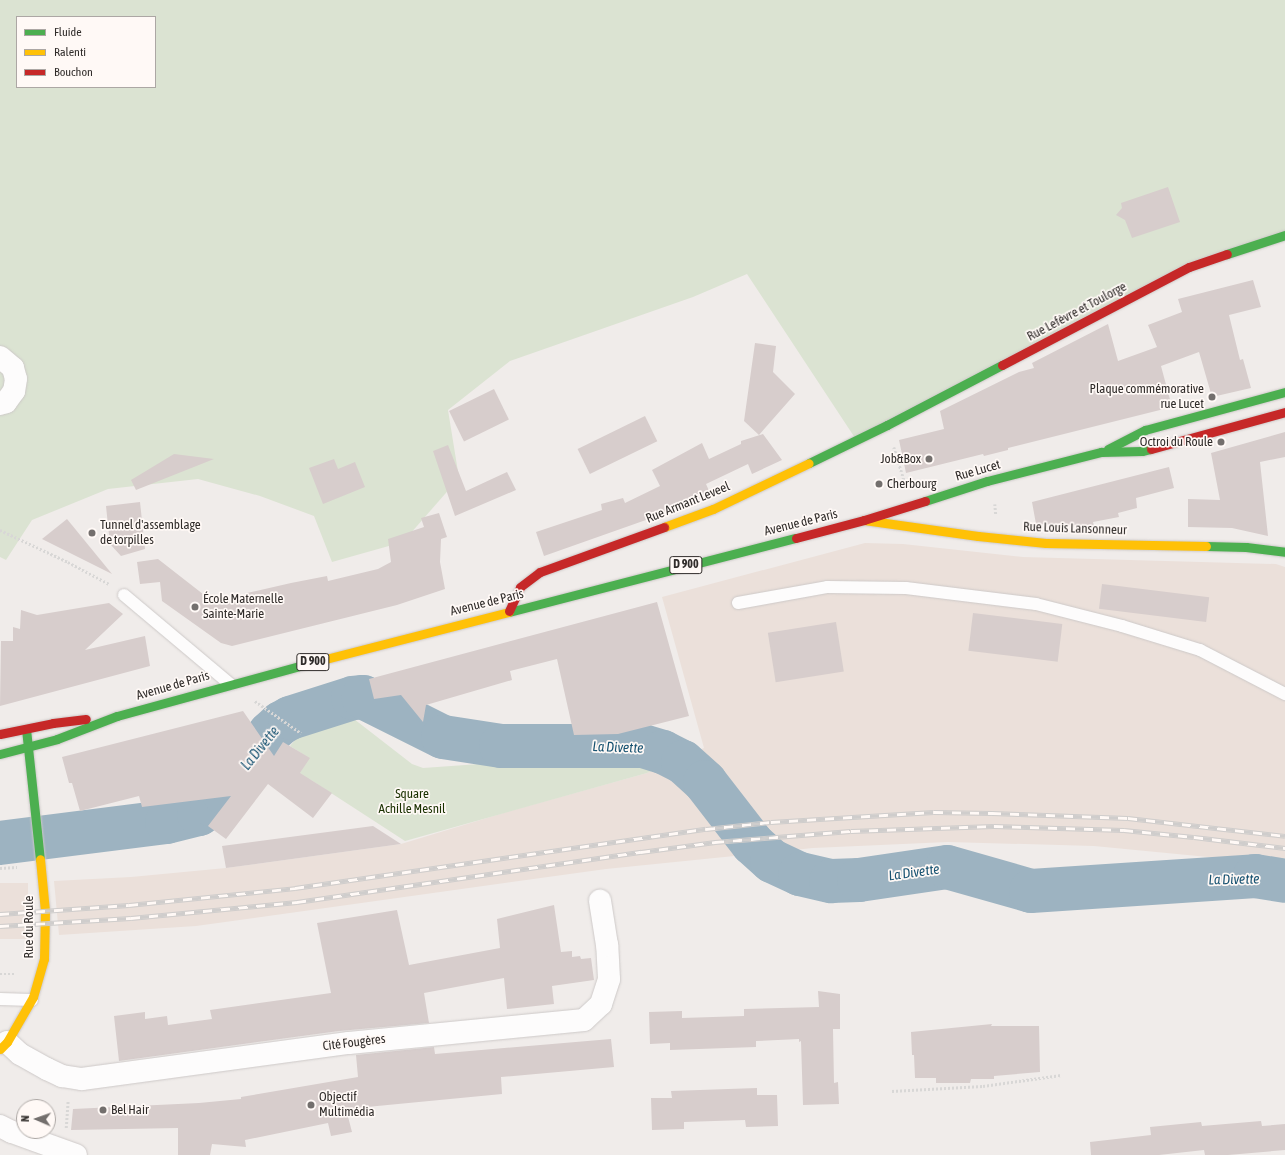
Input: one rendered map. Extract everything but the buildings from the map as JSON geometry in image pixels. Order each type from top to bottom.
[{"type":"main road","name":"Rue Lefèvre et Toulorge","points":[[887,425],[1189,267],[1285,235]]},
{"type":"main road","name":"Rue Lucet","points":[[864,520],[987,481],[1101,452],[1145,430],[1285,392]]},
{"type":"main road","name":"Rue Lucet","points":[[1101,452],[1142,451],[1285,412]]},
{"type":"main road","name":"Rue Armant Leveel","points":[[509,611],[520,587],[540,572],[713,509],[887,425]]},
{"type":"main road","name":"Avenue de Paris","points":[[0,754],[57,739],[117,716],[230,684],[864,520]]},
{"type":"main road","name":"Rue Louis Lansonneur","points":[[864,520],[978,536],[1046,543],[1246,547],[1285,552]]},
{"type":"main road","name":"Avenue de Paris","points":[[0,734],[53,723],[117,716]]},
{"type":"main road","points":[[26,729],[28,747]]},
{"type":"main road","name":"Rue du Roule","points":[[4,1045],[32,1000],[44,959],[45,911],[28,747]]},
{"type":"street","points":[[0,357],[13,368],[16,379],[14,391],[6,402],[0,404]]},
{"type":"street","name":"Cité Fougères","points":[[4,1045],[62,1076],[82,1079],[349,1043],[584,1020],[601,1004],[609,979],[607,946],[600,901]]},
{"type":"street","points":[[0,1126],[12,1132],[76,1155]]},
{"type":"lane","points":[[738,603],[827,587],[906,588],[1036,604],[1122,626],[1200,650],[1285,694]]},
{"type":"lane","points":[[124,595],[230,684]]},
{"type":"lane","points":[[0,999],[32,1000]]},
{"type":"path","points":[[887,425],[911,504]]},
{"type":"path","points":[[0,530],[68,562],[107,583],[124,595]]},
{"type":"path","points":[[263,707],[301,733]]},
{"type":"path","points":[[892,1091],[983,1086],[1061,1075]]},
{"type":"shaded area","points":[[865,543],[903,544],[1023,557],[1276,564],[1285,567],[1285,867],[1239,860],[1094,846],[948,842],[813,848],[606,869],[196,926],[59,935],[54,881],[131,877],[226,868],[401,844],[510,811],[647,773],[704,748],[662,597]]},
{"type":"shaded area","points":[[0,883],[28,883],[28,939],[0,939]]},
{"type":"green space","points":[[0,0],[1285,0],[1285,235],[1189,267],[857,441],[747,274],[693,297],[510,361],[448,410],[459,478],[403,542],[332,562],[314,516],[260,496],[198,479],[108,489],[32,520],[6,560],[0,557]]},
{"type":"green space","name":"Square Achille Mesnil","points":[[343,718],[354,719],[412,764],[423,768],[635,753],[661,759],[668,764],[647,773],[405,841],[311,780],[298,776],[309,758],[290,746],[301,733],[309,727],[326,721]]},
{"type":"waterway","name":"La Divette","points":[[0,843],[167,822],[199,814],[212,805],[224,793],[270,733],[281,723],[290,718],[353,698],[363,697],[443,737],[501,746],[643,746],[663,752],[683,762],[705,782],[753,844],[772,861],[800,874],[831,881],[859,880],[947,867],[1031,891],[1255,876],[1285,881]]},
{"type":"railway","points":[[0,914],[129,905],[295,888],[706,829],[771,822],[934,812],[1128,818],[1285,836]]},
{"type":"railway","points":[[0,926],[131,918],[297,902],[715,842],[851,831],[994,826],[1124,830],[1285,848]]},
{"type":"traffic: fast","points":[[1227,254],[1285,235]]},
{"type":"traffic: fast","points":[[809,463],[887,425],[1002,365]]},
{"type":"traffic: fast","points":[[1108,449],[1145,430],[1285,392]]},
{"type":"traffic: fast","points":[[925,501],[987,481],[1101,452],[1142,451],[1151,449]]},
{"type":"traffic: fast","points":[[509,612],[796,538]]},
{"type":"traffic: fast","points":[[1206,546],[1246,547],[1285,552]]},
{"type":"traffic: fast","points":[[0,754],[57,739],[117,716],[314,662]]},
{"type":"traffic: fast","points":[[26,729],[40,859]]},
{"type":"traffic: slow","points":[[664,527],[713,509],[809,463]]},
{"type":"traffic: slow","points":[[864,520],[978,536],[1046,543],[1206,546]]},
{"type":"traffic: slow","points":[[314,662],[509,612]]},
{"type":"traffic: slow","points":[[0,1049],[7,1042],[33,997],[44,959],[45,911],[40,859]]},
{"type":"traffic: jam","points":[[1002,365],[1189,267],[1227,254]]},
{"type":"traffic: jam","points":[[1151,449],[1285,412]]},
{"type":"traffic: jam","points":[[796,538],[864,520],[925,501]]},
{"type":"traffic: jam","points":[[509,611],[520,587],[540,572],[664,527]]},
{"type":"traffic: jam","points":[[0,734],[53,723],[86,719]]},
{"type":"place","name":"Plaque commémorative rue Lucet","points":[[1212,397]]},
{"type":"place","name":"Octroi du Roule","points":[[1221,442]]},
{"type":"place","name":"Job&Box","points":[[929,459]]},
{"type":"place","name":"Cherbourg","points":[[879,484]]},
{"type":"place","name":"Tunnel d'assemblage de torpilles","points":[[92,533]]},
{"type":"place","name":"École Maternelle Sainte-Marie","points":[[195,607]]},
{"type":"place","name":"Objectif Multimédia","points":[[311,1105]]},
{"type":"place","name":"Bel Hair","points":[[103,1110]]}]
